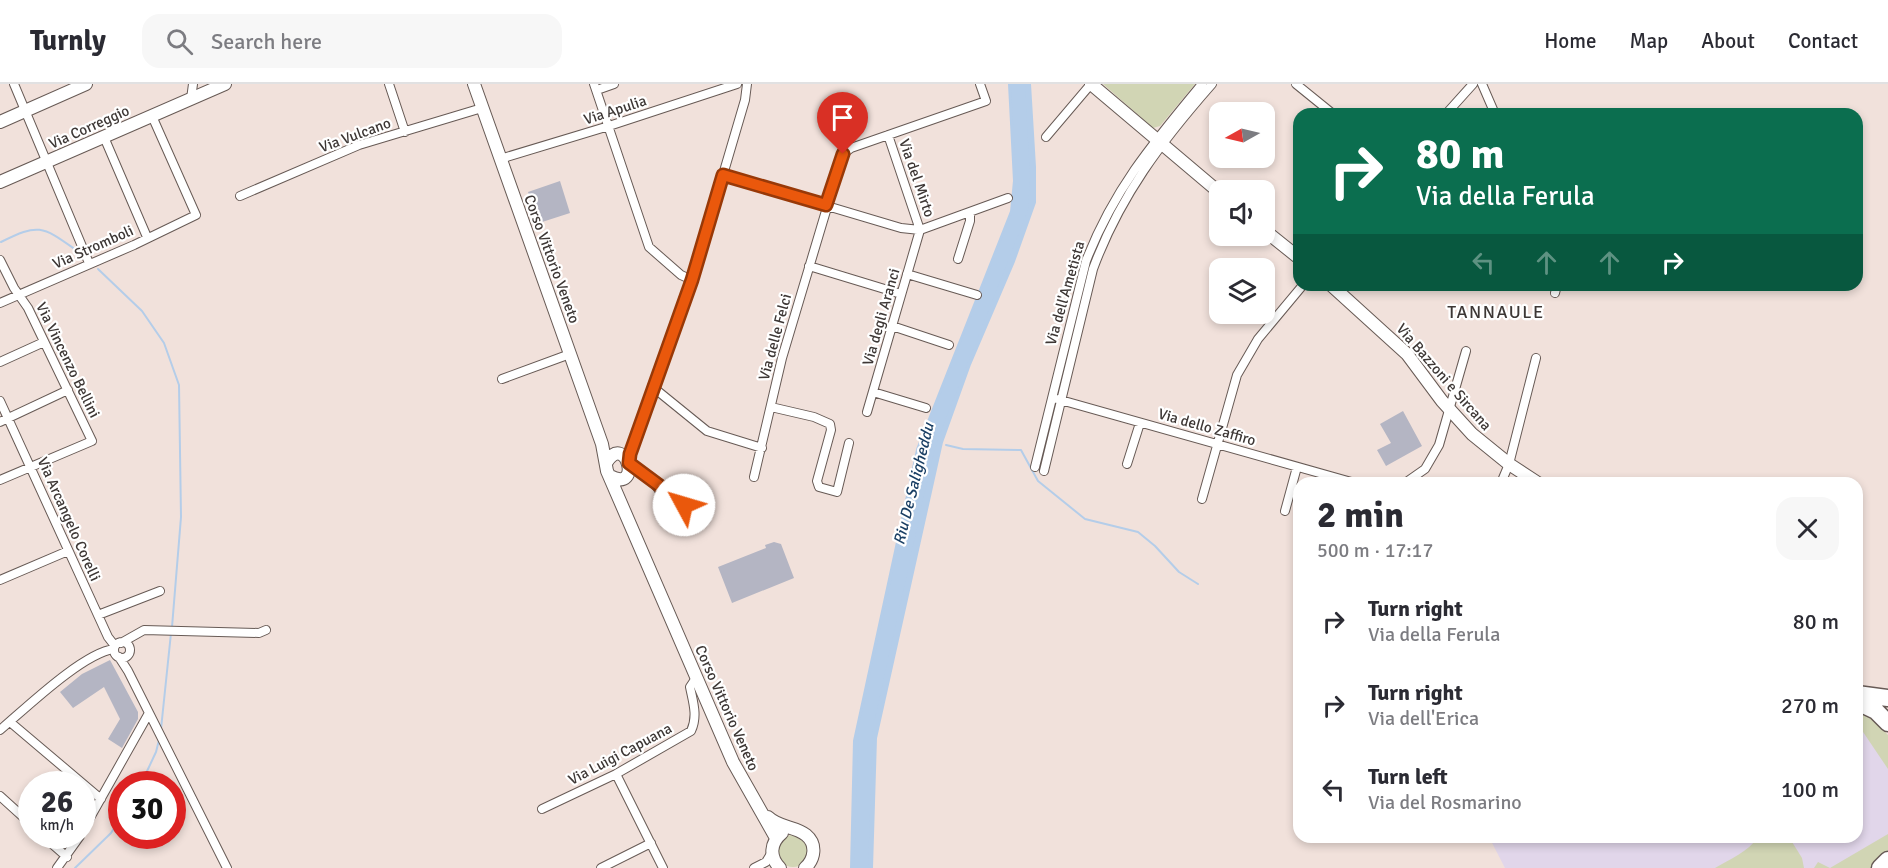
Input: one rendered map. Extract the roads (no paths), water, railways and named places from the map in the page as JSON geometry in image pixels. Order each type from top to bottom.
[{"type":"highway","points":[[1863,696],[1888,698]]},
{"type":"highway","points":[[1863,697],[1888,706]]},
{"type":"highway","points":[[1863,705],[1876,711],[1888,723]]},
{"type":"highway","points":[[1880,868],[1888,860]]},
{"type":"main road","points":[[0,122],[86,84]]},
{"type":"main road","name":"Via Correggio","points":[[0,182],[225,84]]},
{"type":"main road","name":"Corso Vittorio Veneto","points":[[474,84],[602,444],[622,462],[622,491],[626,513]]},
{"type":"main road","points":[[1091,84],[1209,184]]},
{"type":"main road","points":[[1275,239],[1293,253]]},
{"type":"main road","name":"Via Bazzoni e Sircana","points":[[1337,291],[1387,333],[1407,354],[1449,410],[1472,435],[1529,477]]},
{"type":"main road","name":"Corso Vittorio Veneto","points":[[622,462],[616,479],[610,476],[739,774],[776,838]]},
{"type":"main road","name":"Corso Vittorio Veneto","points":[[763,812],[778,825],[806,835],[813,846],[812,860],[805,868]]},
{"type":"main road","points":[[775,868],[772,852],[776,838],[793,830]]},
{"type":"street","points":[[14,84],[89,263]]},
{"type":"street","points":[[191,99],[193,84]]},
{"type":"street","points":[[389,84],[405,132]]},
{"type":"street","points":[[614,84],[596,87],[649,247],[681,275],[692,280]]},
{"type":"street","points":[[654,483],[670,507],[674,510],[682,508],[684,498],[654,483],[644,475],[636,473],[622,462],[654,388],[692,280],[745,100],[747,84]]},
{"type":"street","name":"Via delle Felci","points":[[754,477],[782,358],[843,154],[851,148],[986,101],[980,84]]},
{"type":"street","points":[[1046,137],[1091,84]]},
{"type":"street","points":[[1158,142],[1202,84]]},
{"type":"street","points":[[1158,142],[1212,84]]},
{"type":"street","points":[[1296,84],[1326,108]]},
{"type":"street","points":[[1451,108],[1473,84]]},
{"type":"street","points":[[1482,84],[1492,108]]},
{"type":"street","name":"Via Apulia","points":[[500,159],[609,126],[731,85]]},
{"type":"street","name":"Via Vulcano","points":[[240,196],[359,145],[482,108]]},
{"type":"street","name":"Via Stromboli","points":[[0,303],[134,245],[196,215],[152,116]]},
{"type":"street","name":"Via del Mirto","points":[[888,135],[920,230]]},
{"type":"street","points":[[104,137],[147,237]]},
{"type":"street","name":"Via dell'Ametista","points":[[1035,467],[1086,261],[1098,229],[1127,177],[1158,142]]},
{"type":"street","name":"Via dell'Ametista","points":[[1044,471],[1093,269],[1104,238],[1158,142]]},
{"type":"street","points":[[723,175],[901,228],[920,230],[1008,198]]},
{"type":"street","points":[[958,259],[970,221],[970,212]]},
{"type":"street","name":"Via degli Aranci","points":[[867,412],[920,230]]},
{"type":"street","name":"Via Vincenzo Bellini","points":[[0,260],[45,342],[92,441],[30,467]]},
{"type":"street","points":[[809,266],[901,294]]},
{"type":"street","points":[[907,274],[977,295]]},
{"type":"street","points":[[1202,499],[1237,375],[1258,339],[1298,291]]},
{"type":"street","points":[[892,326],[949,345]]},
{"type":"street","points":[[0,362],[45,342]]},
{"type":"street","points":[[1414,477],[1425,469],[1439,445],[1466,351]]},
{"type":"street","points":[[502,379],[570,354]]},
{"type":"street","points":[[1504,477],[1509,464],[1536,358]]},
{"type":"street","points":[[654,388],[706,431],[762,448]]},
{"type":"street","points":[[4,420],[68,390]]},
{"type":"street","points":[[873,392],[926,408]]},
{"type":"street","name":"Via dello Zaffiro","points":[[1051,397],[1333,477]]},
{"type":"street","name":"Via Arcangelo Corelli","points":[[0,401],[4,420],[30,467],[111,643],[122,648]]},
{"type":"street","points":[[771,406],[814,417],[830,424],[831,430],[818,481],[819,487],[837,492],[849,443]]},
{"type":"street","points":[[1127,464],[1140,423]]},
{"type":"street","points":[[0,480],[30,467]]},
{"type":"street","points":[[1294,477],[1297,467]]},
{"type":"street","points":[[1285,511],[1293,482]]},
{"type":"street","points":[[668,501],[670,496],[675,494]]},
{"type":"street","points":[[0,579],[68,551]]},
{"type":"street","points":[[98,615],[160,591]]},
{"type":"street","points":[[0,730],[79,665],[108,650],[122,648],[144,630],[259,633],[266,630]]},
{"type":"street","points":[[122,648],[128,671],[227,868]]},
{"type":"street","name":"Via Luigi Capuana","points":[[543,809],[616,774],[691,731],[695,722],[695,710],[690,687],[696,678]]},
{"type":"street","points":[[96,807],[149,712]]},
{"type":"street","points":[[10,722],[101,799]]},
{"type":"street","points":[[616,774],[663,868]]},
{"type":"street","points":[[0,796],[18,812]]},
{"type":"street","points":[[601,868],[651,843]]},
{"type":"street","points":[[58,849],[67,857]]},
{"type":"street","points":[[57,868],[72,849]]},
{"type":"street","points":[[754,868],[766,862],[772,852]]},
{"type":"waterway","name":"Riu De Saligheddu","points":[[854,868],[857,741],[920,450],[1014,212],[1017,181],[1012,84]]},
{"type":"waterway","name":"Riu De Saligheddu","points":[[861,868],[866,727],[925,459],[933,432],[1021,209],[1023,180],[1018,84]]},
{"type":"waterway","name":"Riu De Saligheddu","points":[[869,868],[873,738],[939,442],[967,364],[1011,261],[1032,202],[1027,84]]},
{"type":"waterway","points":[[1,242],[24,232],[40,230],[55,236],[76,250]]},
{"type":"waterway","points":[[98,269],[142,311],[164,343],[179,385],[181,517],[172,627]]},
{"type":"waterway","name":"Riu De Saligheddu","points":[[933,432],[935,437]]},
{"type":"waterway","points":[[946,445],[963,449],[1021,450],[1038,481],[1085,519],[1138,532],[1155,546],[1179,572],[1198,584]]},
{"type":"waterway","points":[[161,729],[171,633]]},
{"type":"waterway","points":[[147,771],[159,740]]},
{"type":"waterway","points":[[75,868],[108,836]]},
{"type":"district","name":"TANNAULE","points":[[1496,312]]}]
